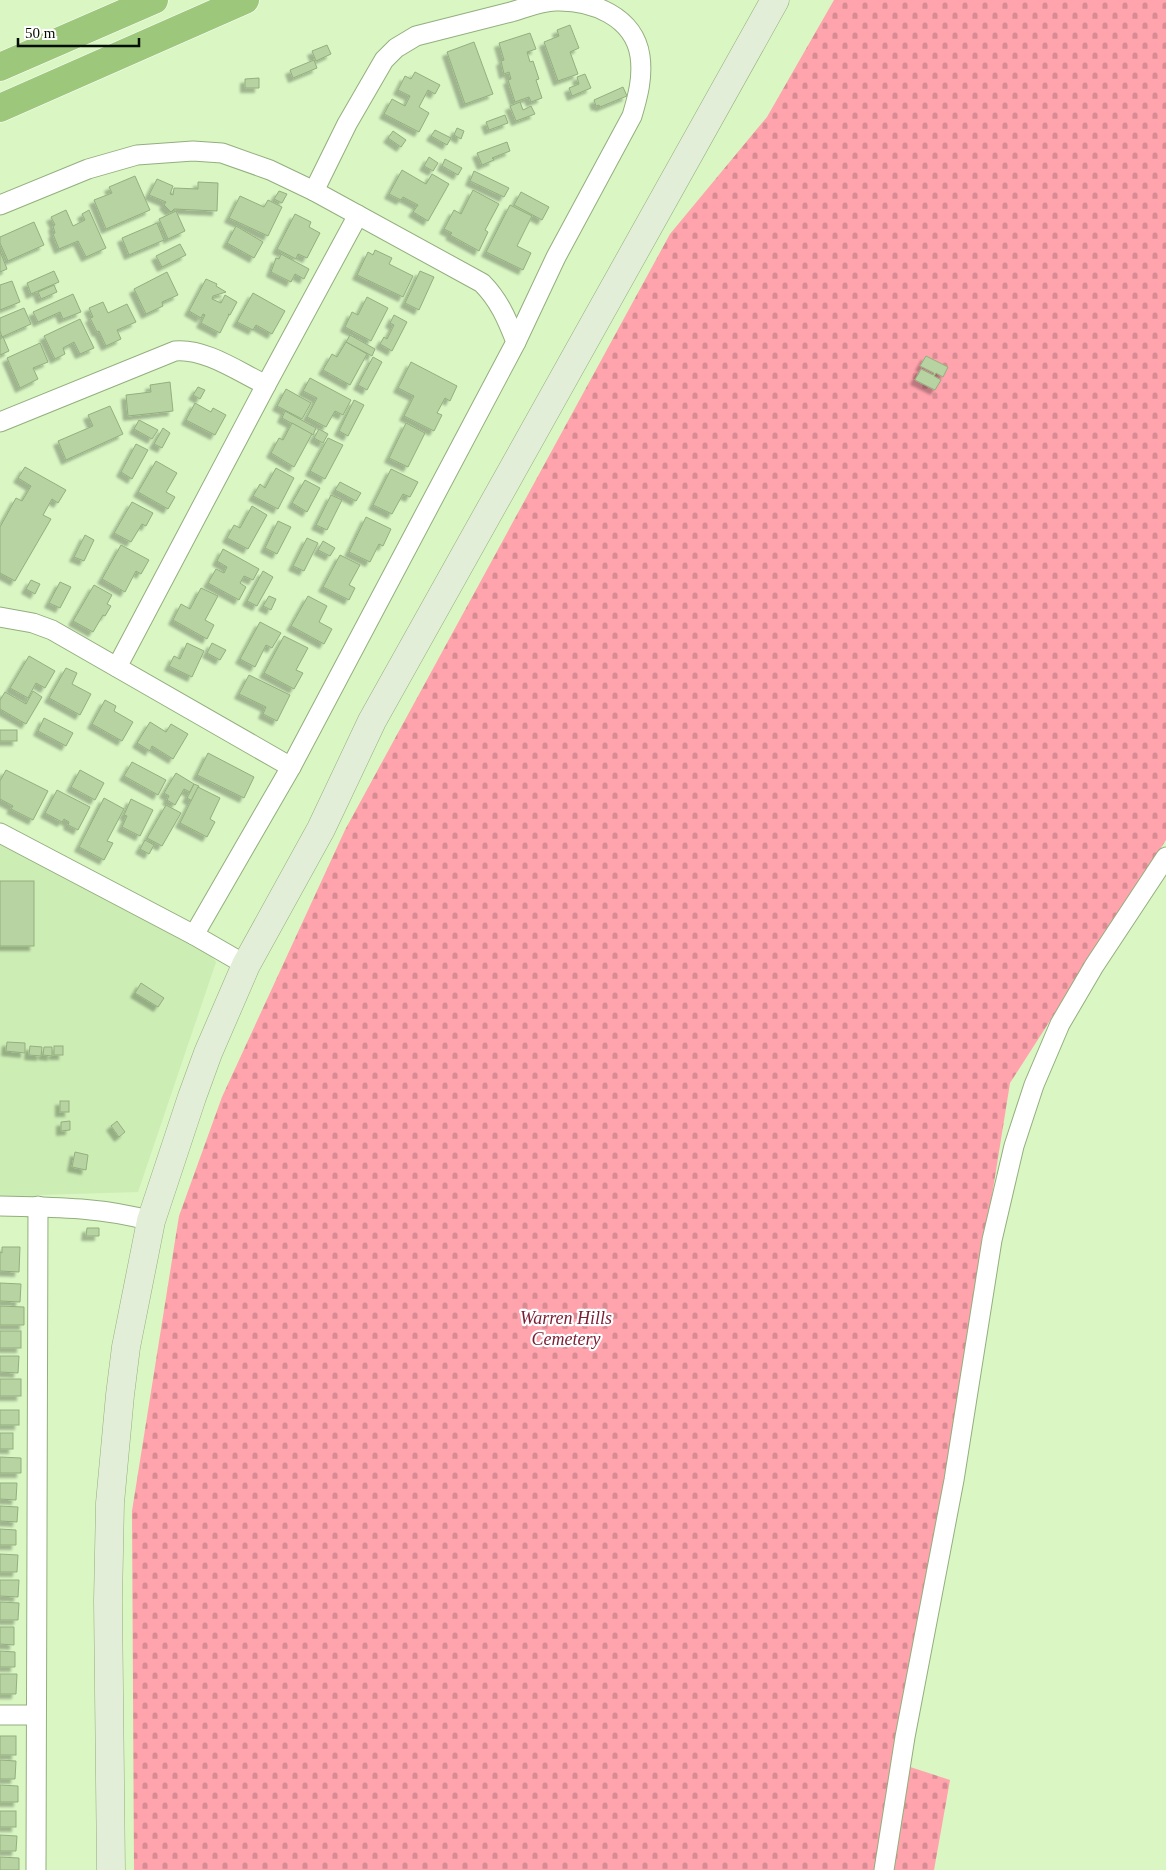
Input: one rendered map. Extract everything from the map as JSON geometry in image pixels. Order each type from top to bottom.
[{"type":"highway","points":[[0,67],[154,0]]},
{"type":"highway","points":[[0,108],[245,0]]},
{"type":"street","points":[[111,1870],[108,1601],[110,1503],[120,1395],[126,1347],[151,1221],[195,1089],[246,965],[321,829],[372,722],[775,0]]},
{"type":"street","points":[[194,935],[291,767],[516,342],[556,257],[632,116],[640,78],[640,55],[629,31],[616,16],[603,9],[578,2],[554,1],[416,36],[396,48],[384,60],[347,124],[314,191]]},
{"type":"street","points":[[0,205],[88,169],[137,155],[193,151],[222,152],[270,170],[314,191],[482,283],[491,292],[505,313],[516,342]]},
{"type":"street","points":[[117,668],[358,215]]},
{"type":"street","points":[[0,422],[175,351],[199,352],[266,385]]},
{"type":"street","points":[[0,617],[33,623],[52,630],[291,767]]},
{"type":"street","points":[[0,833],[194,935],[246,965]]},
{"type":"street","points":[[884,1870],[905,1737],[954,1480],[992,1240],[1014,1146],[1034,1085],[1060,1024],[1094,966],[1166,857]]},
{"type":"street","points":[[0,1206],[38,1206],[118,1212],[151,1221]]},
{"type":"street","points":[[36,1870],[38,1206]]},
{"type":"street","points":[[0,1715],[36,1715]]},
{"type":"shaded area","points":[[0,837],[191,932],[216,962],[138,1192],[37,1195],[35,1221],[0,1207]]},
{"type":"green space","name":"Warren Hills Cemetery","points":[[834,0],[1166,0],[1166,840],[1010,1083],[901,1764],[950,1780],[934,1870],[134,1870],[132,1511],[179,1216],[222,1097],[345,830],[670,234],[767,117]]},
{"type":"building","points":[[570,25],[579,48],[570,52],[578,74],[558,81],[544,42],[559,36],[557,30]]},
{"type":"building","points":[[530,33],[536,49],[527,52],[530,62],[533,61],[539,79],[536,80],[542,98],[531,102],[529,97],[515,102],[508,80],[511,79],[509,72],[504,74],[501,61],[504,60],[499,43]]},
{"type":"building","points":[[474,42],[493,94],[465,104],[447,52]]},
{"type":"building","points":[[327,45],[331,54],[316,61],[312,51]]},
{"type":"building","points":[[314,60],[317,68],[293,78],[290,70]]},
{"type":"building","points":[[415,72],[440,85],[435,94],[428,90],[419,107],[429,113],[419,132],[384,114],[392,99],[405,106],[410,96],[398,90],[405,76],[411,79]]},
{"type":"building","points":[[585,74],[591,88],[572,96],[569,88],[579,84],[577,77]]},
{"type":"building","points":[[259,78],[259,88],[245,88],[245,79]]},
{"type":"building","points":[[623,87],[627,96],[600,107],[599,105],[596,106],[594,100]]},
{"type":"building","points":[[520,102],[523,110],[531,106],[535,114],[516,121],[510,106]]},
{"type":"building","points":[[505,115],[508,123],[489,130],[486,122]]},
{"type":"building","points":[[457,128],[464,131],[461,139],[454,135]]},
{"type":"building","points":[[435,130],[451,138],[447,145],[431,136]]},
{"type":"building","points":[[393,131],[406,140],[401,147],[388,138]]},
{"type":"building","points":[[507,142],[510,151],[492,158],[494,160],[482,165],[477,153]]},
{"type":"building","points":[[429,157],[438,163],[433,171],[424,166]]},
{"type":"building","points":[[445,159],[462,168],[458,175],[442,166]]},
{"type":"building","points":[[402,170],[426,184],[432,174],[449,184],[428,221],[413,212],[418,205],[403,197],[401,200],[389,194]]},
{"type":"building","points":[[474,171],[509,188],[504,197],[470,181]]},
{"type":"building","points":[[135,176],[150,210],[106,229],[94,200],[112,193],[109,187]]},
{"type":"building","points":[[157,179],[173,186],[170,194],[173,195],[174,188],[198,189],[198,182],[218,183],[217,211],[174,209],[171,212],[164,205],[166,202],[149,195]]},
{"type":"building","points":[[473,190],[499,204],[485,230],[488,232],[479,251],[450,235],[452,233],[444,229],[454,210],[461,214]]},
{"type":"building","points":[[279,191],[287,194],[282,203],[274,199]]},
{"type":"building","points":[[521,192],[549,207],[542,220],[514,205]]},
{"type":"building","points":[[240,196],[264,207],[268,200],[282,207],[268,236],[229,218]]},
{"type":"building","points":[[510,205],[532,216],[517,246],[531,253],[523,270],[486,252]]},
{"type":"building","points":[[66,210],[73,226],[85,220],[82,214],[89,210],[106,248],[86,257],[78,241],[59,249],[53,234],[55,233],[53,226],[55,225],[51,217]]},
{"type":"building","points":[[176,211],[185,231],[168,239],[159,219]]},
{"type":"building","points":[[295,214],[311,222],[309,227],[320,233],[307,258],[298,254],[296,259],[277,249]]},
{"type":"building","points":[[34,222],[44,245],[8,261],[0,243],[0,237]]},
{"type":"building","points":[[157,223],[164,240],[129,255],[122,238]]},
{"type":"building","points":[[236,226],[263,242],[254,258],[227,243]]},
{"type":"building","points":[[180,244],[186,255],[162,267],[156,256]]},
{"type":"building","points":[[375,250],[392,258],[389,264],[413,276],[403,297],[357,275],[368,252],[373,255]]},
{"type":"building","points":[[0,251],[7,269],[0,272]]},
{"type":"building","points":[[281,254],[309,269],[304,279],[295,274],[291,282],[271,272],[276,258],[279,259]]},
{"type":"building","points":[[54,271],[59,282],[31,294],[27,283]]},
{"type":"building","points":[[420,271],[434,277],[419,310],[405,303]]},
{"type":"building","points":[[167,272],[178,295],[162,302],[163,306],[146,314],[134,289]]},
{"type":"building","points":[[206,279],[217,284],[216,286],[226,292],[213,296],[212,299],[221,303],[225,295],[237,302],[230,315],[228,314],[220,333],[201,323],[205,315],[203,314],[201,318],[189,311]]},
{"type":"building","points":[[12,281],[20,302],[0,310],[0,285]]},
{"type":"building","points":[[54,285],[57,292],[41,299],[38,292]]},
{"type":"building","points":[[253,293],[285,311],[272,334],[256,325],[253,330],[237,322]]},
{"type":"building","points":[[73,294],[81,312],[63,319],[60,312],[38,322],[33,312]]},
{"type":"building","points":[[367,297],[388,308],[371,341],[345,327],[352,312],[358,315]]},
{"type":"building","points":[[103,302],[108,313],[127,304],[136,322],[117,330],[121,339],[106,346],[90,318],[93,317],[89,308]]},
{"type":"building","points":[[24,308],[31,324],[2,337],[0,318]]},
{"type":"building","points":[[394,315],[407,322],[392,351],[380,344],[384,337],[387,339],[394,325],[390,323]]},
{"type":"building","points":[[80,319],[94,348],[80,354],[74,342],[63,348],[65,354],[55,359],[44,336]]},
{"type":"building","points":[[350,335],[375,349],[372,356],[346,342]]},
{"type":"building","points":[[3,337],[9,351],[0,355],[0,339]]},
{"type":"building","points":[[346,342],[367,354],[350,385],[323,370],[332,354],[337,357]]},
{"type":"building","points":[[40,343],[48,362],[33,368],[38,379],[20,388],[7,358]]},
{"type":"building","points":[[926,356],[948,367],[943,377],[936,373],[934,376],[941,380],[935,390],[915,380],[921,369],[933,375],[934,373],[920,366]]},
{"type":"building","points":[[373,357],[382,362],[367,390],[358,385]]},
{"type":"building","points":[[411,362],[457,386],[450,401],[445,398],[437,413],[442,415],[434,431],[404,416],[414,396],[398,388]]},
{"type":"building","points":[[310,378],[351,400],[343,415],[335,411],[326,427],[307,417],[317,398],[303,391]]},
{"type":"building","points":[[170,382],[173,411],[128,416],[126,395],[151,392],[150,385]]},
{"type":"building","points":[[198,387],[205,390],[200,399],[193,395]]},
{"type":"building","points":[[286,389],[311,403],[302,419],[277,406]]},
{"type":"building","points":[[354,400],[364,405],[348,436],[339,431]]},
{"type":"building","points":[[195,403],[211,412],[213,408],[226,415],[215,435],[186,420]]},
{"type":"building","points":[[110,406],[123,434],[66,460],[58,441],[93,426],[88,415]]},
{"type":"building","points":[[285,411],[316,428],[313,435],[282,418]]},
{"type":"building","points":[[139,420],[158,430],[152,439],[134,429]]},
{"type":"building","points":[[292,423],[312,434],[294,467],[271,453],[279,438],[283,440]]},
{"type":"building","points":[[406,423],[425,433],[408,467],[389,458]]},
{"type":"building","points":[[163,428],[170,433],[162,448],[154,444]]},
{"type":"building","points":[[319,429],[328,434],[323,443],[314,438]]},
{"type":"building","points":[[328,438],[343,445],[325,479],[310,471]]},
{"type":"building","points":[[136,444],[148,450],[132,479],[121,472]]},
{"type":"building","points":[[156,461],[177,473],[166,492],[175,497],[168,509],[138,492]]},
{"type":"building","points":[[25,467],[66,490],[58,503],[52,499],[43,515],[51,519],[15,581],[0,573],[0,527],[16,498],[22,501],[31,486],[18,478]]},
{"type":"building","points":[[276,468],[294,478],[278,509],[253,496],[260,484],[265,488]]},
{"type":"building","points":[[391,469],[418,482],[410,497],[403,494],[392,514],[373,505]]},
{"type":"building","points":[[305,480],[320,488],[307,512],[292,503]]},
{"type":"building","points":[[340,482],[361,493],[356,501],[335,490]]},
{"type":"building","points":[[331,495],[342,500],[327,530],[316,525]]},
{"type":"building","points":[[132,502],[153,513],[146,526],[142,524],[131,542],[114,533]]},
{"type":"building","points":[[252,506],[267,515],[248,549],[227,538],[234,525],[240,528]]},
{"type":"building","points":[[366,517],[391,529],[383,546],[379,544],[370,562],[349,552]]},
{"type":"building","points":[[278,521],[291,527],[277,554],[265,548]]},
{"type":"building","points":[[85,535],[94,540],[84,561],[74,557]]},
{"type":"building","points":[[307,538],[318,543],[304,571],[293,566]]},
{"type":"building","points":[[323,541],[335,548],[330,556],[318,550]]},
{"type":"building","points":[[121,545],[149,560],[141,574],[136,571],[125,592],[102,579]]},
{"type":"building","points":[[223,549],[259,569],[253,580],[244,576],[240,583],[246,587],[239,600],[208,583],[216,569],[224,573],[227,567],[217,561]]},
{"type":"building","points":[[340,555],[360,565],[349,585],[355,588],[349,600],[323,587]]},
{"type":"building","points":[[263,571],[273,577],[257,606],[247,601]]},
{"type":"building","points":[[31,580],[40,584],[35,594],[26,589]]},
{"type":"building","points":[[60,582],[71,587],[60,608],[49,603]]},
{"type":"building","points":[[94,585],[112,595],[107,604],[111,606],[93,632],[73,621]]},
{"type":"building","points":[[201,588],[218,596],[205,620],[214,625],[207,639],[173,620],[181,604],[190,609]]},
{"type":"building","points":[[269,596],[276,599],[271,610],[263,606]]},
{"type":"building","points":[[308,596],[327,606],[319,622],[332,629],[324,644],[291,626]]},
{"type":"building","points":[[260,622],[281,633],[272,648],[266,645],[255,667],[240,659]]},
{"type":"building","points":[[284,636],[308,648],[296,670],[303,673],[294,689],[264,673]]},
{"type":"building","points":[[187,643],[204,651],[192,677],[169,666],[174,656],[180,659]]},
{"type":"building","points":[[212,643],[226,650],[220,660],[207,653]]},
{"type":"building","points":[[29,656],[55,671],[45,688],[36,683],[28,698],[10,688]]},
{"type":"building","points":[[66,668],[77,673],[72,684],[91,694],[80,715],[49,698]]},
{"type":"building","points":[[249,675],[290,695],[277,721],[263,714],[266,707],[239,694]]},
{"type":"building","points":[[33,691],[42,697],[26,724],[0,709],[0,700],[5,692],[26,704]]},
{"type":"building","points":[[105,700],[116,706],[114,711],[133,722],[122,741],[92,724]]},
{"type":"building","points":[[44,718],[73,733],[66,746],[38,731]]},
{"type":"building","points":[[150,722],[166,732],[171,724],[188,734],[173,759],[152,746],[150,751],[137,743]]},
{"type":"building","points":[[0,730],[17,730],[17,741],[0,741]]},
{"type":"building","points":[[208,753],[254,777],[244,798],[197,775]]},
{"type":"building","points":[[132,762],[166,780],[158,795],[124,776]]},
{"type":"building","points":[[6,770],[48,791],[33,820],[11,809],[13,806],[0,799],[0,781]]},
{"type":"building","points":[[80,770],[104,783],[95,800],[71,787]]},
{"type":"building","points":[[176,773],[194,784],[190,792],[184,789],[175,805],[167,800],[169,796],[164,793]]},
{"type":"building","points":[[194,784],[199,786],[192,801],[187,798]]},
{"type":"building","points":[[198,787],[220,798],[210,819],[215,822],[207,837],[180,823]]},
{"type":"building","points":[[57,790],[90,807],[78,830],[68,825],[69,822],[64,819],[62,822],[45,813]]},
{"type":"building","points":[[104,798],[124,809],[107,841],[113,843],[104,860],[79,847]]},
{"type":"building","points":[[131,799],[153,810],[140,836],[122,827],[127,816],[124,815]]},
{"type":"building","points":[[166,805],[181,813],[162,846],[147,838]]},
{"type":"building","points":[[145,840],[154,845],[149,854],[140,849]]},
{"type":"building","points":[[0,881],[34,881],[34,946],[0,946]]},
{"type":"building","points":[[141,983],[164,998],[158,1007],[135,993]]},
{"type":"building","points":[[7,1042],[25,1043],[25,1053],[6,1051]]},
{"type":"building","points":[[30,1046],[42,1047],[41,1056],[29,1055]]},
{"type":"building","points":[[54,1046],[63,1046],[63,1055],[54,1055]]},
{"type":"building","points":[[44,1047],[52,1047],[52,1056],[43,1055]]},
{"type":"building","points":[[60,1101],[69,1101],[69,1112],[60,1112]]},
{"type":"building","points":[[70,1121],[70,1130],[61,1131],[61,1122]]},
{"type":"building","points":[[117,1121],[125,1132],[119,1137],[111,1126]]},
{"type":"building","points":[[75,1152],[88,1155],[86,1170],[72,1167]]},
{"type":"building","points":[[87,1228],[99,1228],[99,1236],[86,1236]]},
{"type":"building","points":[[2,1247],[20,1247],[19,1272],[0,1271],[0,1252],[2,1253]]},
{"type":"building","points":[[0,1283],[21,1284],[20,1302],[0,1301]]},
{"type":"building","points":[[0,1306],[24,1307],[24,1325],[0,1325]]},
{"type":"building","points":[[0,1331],[21,1331],[21,1348],[0,1348]]},
{"type":"building","points":[[0,1356],[19,1356],[18,1373],[0,1372]]},
{"type":"building","points":[[0,1379],[21,1379],[21,1396],[0,1396]]},
{"type":"building","points":[[0,1410],[19,1410],[19,1425],[0,1425]]},
{"type":"building","points":[[0,1433],[13,1433],[13,1449],[0,1449]]},
{"type":"building","points":[[0,1457],[21,1458],[21,1473],[0,1473]]},
{"type":"building","points":[[0,1483],[17,1483],[16,1500],[0,1499]]},
{"type":"building","points":[[0,1506],[18,1507],[17,1522],[0,1521]]},
{"type":"building","points":[[0,1529],[16,1530],[16,1545],[0,1545]]},
{"type":"building","points":[[0,1554],[18,1555],[17,1572],[0,1572]]},
{"type":"building","points":[[0,1580],[19,1580],[18,1597],[0,1596]]},
{"type":"building","points":[[0,1602],[19,1603],[18,1620],[0,1620]]},
{"type":"building","points":[[0,1627],[14,1627],[14,1645],[0,1644]]},
{"type":"building","points":[[0,1651],[15,1652],[15,1667],[0,1667]]},
{"type":"building","points":[[0,1674],[17,1674],[16,1694],[0,1694]]},
{"type":"building","points":[[0,1736],[16,1736],[16,1755],[0,1755]]},
{"type":"building","points":[[0,1760],[16,1761],[15,1779],[0,1779]]},
{"type":"building","points":[[0,1785],[18,1786],[18,1802],[0,1802]]},
{"type":"building","points":[[0,1811],[16,1811],[16,1827],[0,1827]]},
{"type":"building","points":[[0,1835],[17,1836],[16,1851],[0,1851]]},
{"type":"building","points":[[0,1857],[19,1858],[19,1870],[0,1870]]}]
